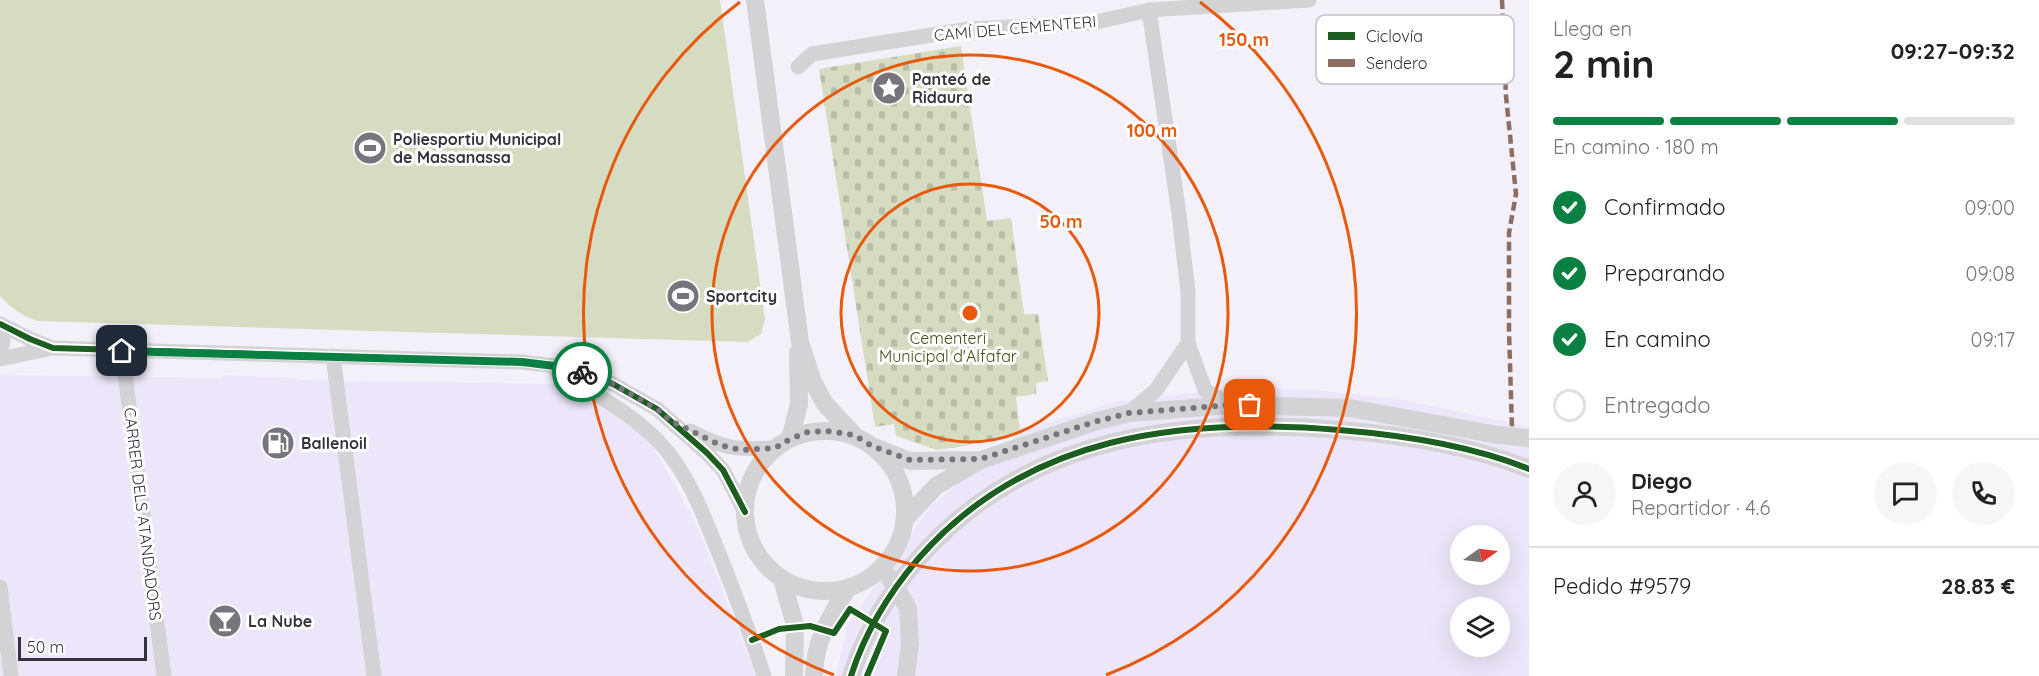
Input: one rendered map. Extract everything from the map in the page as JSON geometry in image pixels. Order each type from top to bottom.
[{"type":"street","points":[[755,0],[800,342],[813,382],[825,404],[854,435],[872,446],[910,460],[981,459]]},
{"type":"street","name":"CAMÍ DEL CEMENTERI","points":[[798,67],[812,54],[969,28],[1092,23],[1149,10],[1309,0]]},
{"type":"street","points":[[1149,10],[1186,280],[1188,343],[1205,390],[1230,405]]},
{"type":"street","points":[[0,325],[53,348]]},
{"type":"street","points":[[0,325],[3,342],[0,353]]},
{"type":"street","points":[[800,342],[797,360],[799,404],[782,443],[762,461],[753,476],[747,494],[745,512],[746,528],[751,543],[769,569],[782,579],[807,590],[847,589],[867,580],[883,567],[898,545],[905,519],[903,491],[891,466],[872,446]]},
{"type":"street","points":[[1129,413],[1156,390],[1188,343]]},
{"type":"street","points":[[0,359],[53,348],[522,362],[571,368],[613,384],[657,409],[723,470],[745,512]]},
{"type":"street","name":"CARRER DELS ATANDADORS","points":[[122,351],[164,676]]},
{"type":"street","points":[[333,356],[374,676]]},
{"type":"street","points":[[550,366],[625,414],[671,456],[684,476],[704,517],[743,613],[764,676]]},
{"type":"street","points":[[905,519],[936,486],[981,459],[1129,413],[1230,405],[1350,408],[1498,435],[1529,438]]},
{"type":"street","points":[[671,421],[720,445],[741,450],[782,443],[808,432],[827,431],[854,435]]},
{"type":"street","points":[[851,676],[872,626],[891,594],[909,569],[934,542],[962,516],[1014,481],[1066,455],[1139,436],[1189,429],[1239,426],[1308,428],[1412,438],[1512,463],[1529,470]]},
{"type":"street","points":[[1498,435],[1529,448]]},
{"type":"street","points":[[883,567],[908,608],[910,644],[906,676]]},
{"type":"street","points":[[782,579],[795,625],[794,676]]},
{"type":"street","points":[[0,587],[12,676]]},
{"type":"street","points":[[814,676],[814,661],[823,629],[847,589]]},
{"type":"shaded area","points":[[0,375],[223,378],[223,375],[302,380],[564,384],[647,436],[695,521],[756,676],[0,676]]},
{"type":"shaded area","points":[[1236,388],[1315,390],[1404,400],[1529,427],[1529,676],[836,676],[847,626],[931,506],[1024,430],[1119,401]]},
{"type":"green space","name":"Poliesportiu Municipal de Massanassa","points":[[0,0],[720,0],[765,319],[761,334],[748,342],[37,321],[32,319],[13,308],[0,296]]},
{"type":"green space","name":"Cementeri Municipal d'Alfafar","points":[[961,46],[987,221],[1011,218],[1024,314],[1038,314],[1048,381],[1036,383],[1036,394],[1016,397],[1020,431],[964,446],[937,450],[896,436],[894,424],[875,427],[819,69]]},
{"type":"marked path","points":[[1502,0],[1503,15]]},
{"type":"marked path","points":[[1506,84],[1516,194],[1509,233],[1512,428]]},
{"type":"cycle path","points":[[0,324],[53,348],[522,362],[571,368],[613,384],[657,409],[723,470],[745,512]]},
{"type":"cycle path","points":[[851,676],[863,644],[897,585],[918,559],[961,517],[1008,484],[1058,460],[1111,443],[1166,432],[1223,427],[1339,430],[1460,447],[1529,469]]},
{"type":"cycle path","points":[[752,640],[779,629],[810,626],[834,633],[850,609],[886,631],[867,676]]},
{"type":"way so far","points":[[582,372],[613,384],[657,409],[671,421],[720,445],[741,450],[775,448],[808,432],[827,431],[854,435],[872,446],[910,460],[981,459],[1129,413],[1250,405]]},
{"type":"place","name":"Panteó de Ridaura","points":[[889,88]]},
{"type":"place","name":"Poliesportiu Municipal de Massanassa","points":[[370,148]]},
{"type":"place","name":"Sportcity","points":[[683,296]]},
{"type":"place","name":"Ballenoil","points":[[278,443]]},
{"type":"place","name":"La Nube","points":[[225,621]]},
{"type":"route","points":[[122,351],[522,362],[571,368],[582,372]]}]
